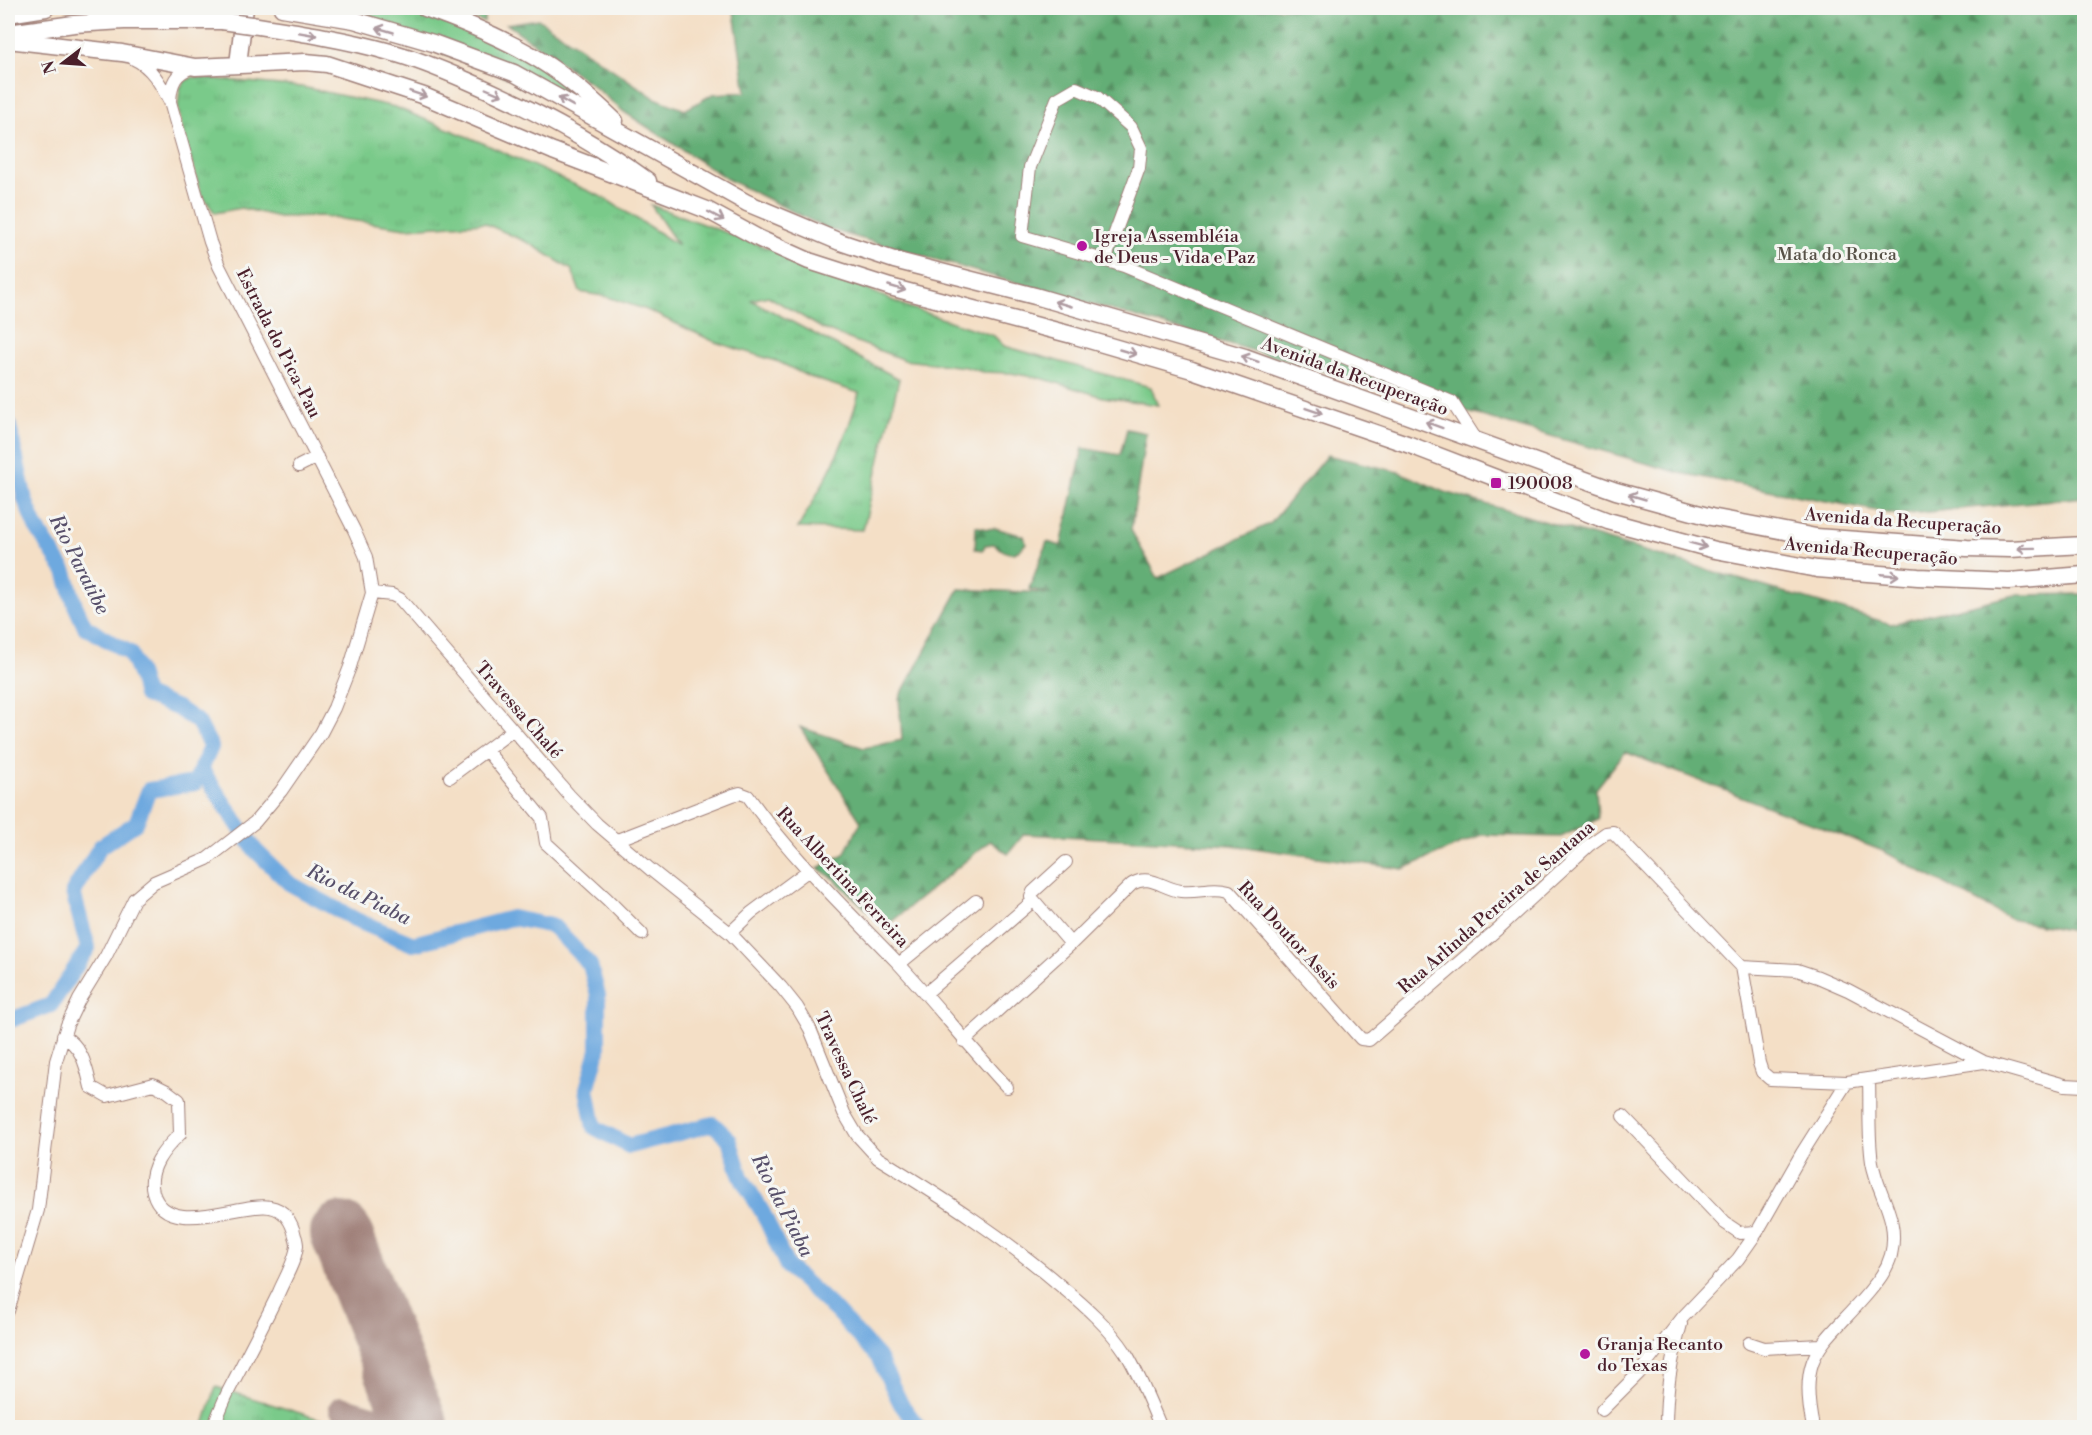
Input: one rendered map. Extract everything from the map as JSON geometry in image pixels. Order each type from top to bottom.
[{"type":"highway","points":[[8,14],[46,8]]},
{"type":"highway","points":[[238,64],[245,8]]},
{"type":"highway","points":[[282,8],[365,24],[433,43],[514,73],[635,140]]},
{"type":"highway","points":[[425,8],[484,31],[532,55],[579,89],[635,140]]},
{"type":"highway","points":[[8,33],[74,24],[124,21],[222,21],[356,43],[392,52],[499,94],[574,131],[611,154],[663,192]]},
{"type":"highway","points":[[8,40],[122,53],[195,67],[238,64],[327,64],[424,96],[570,159],[663,192]]},
{"type":"highway","name":"Avenida da Recuperação","points":[[635,140],[747,203],[840,242],[894,261],[1035,296],[1245,357],[1616,491],[1711,518],[1856,541],[1967,548],[2085,545]]},
{"type":"highway","name":"Avenida Recuperação","points":[[663,192],[706,210],[760,239],[809,261],[890,287],[1072,335],[1207,375],[1389,438],[1570,507],[1715,550],[1817,569],[1918,577],[2001,580],[2085,575]]},
{"type":"street","name":"Estrada do Pica-Pau","points":[[122,53],[145,64],[161,84],[170,102],[219,266],[366,557],[372,593]]},
{"type":"street","points":[[170,102],[170,87],[174,79],[183,70],[195,67]]},
{"type":"street","points":[[1105,260],[1139,168],[1141,148],[1131,128],[1097,97],[1076,88],[1057,99],[1030,167],[1022,236],[1124,266],[1452,402],[1477,441]]},
{"type":"street","points":[[299,466],[317,458]]},
{"type":"street","points":[[8,1311],[38,1210],[56,1061],[63,1036],[79,1000],[106,956],[134,899],[154,882],[207,859],[255,822],[281,792],[321,733],[334,708],[350,667],[372,593]]},
{"type":"street","name":"Travessa Chalé","points":[[372,593],[392,595],[400,599],[568,795],[597,824],[730,933],[781,987],[797,1007],[810,1029],[844,1113],[865,1146],[878,1158],[1023,1253],[1078,1300],[1108,1330],[1126,1353],[1161,1428]]},
{"type":"street","points":[[450,777],[513,730]]},
{"type":"street","points":[[486,750],[542,818],[546,843],[642,934]]},
{"type":"street","name":"Rua Albertina Ferreira","points":[[617,840],[733,795],[744,794],[809,870],[899,964],[1006,1087]]},
{"type":"street","name":"Rua Arlinda Pereira de Santana","points":[[1353,1031],[1361,1040],[1372,1038],[1606,832],[1613,832],[1620,837],[1706,932],[1742,967]]},
{"type":"street","points":[[925,994],[1032,899],[1033,892],[1066,862]]},
{"type":"street","points":[[730,933],[751,913],[809,870]]},
{"type":"street","name":"Rua Doutor Assis","points":[[1071,944],[1122,893],[1132,884],[1143,879],[1181,891],[1219,888],[1228,891],[1353,1031]]},
{"type":"street","points":[[964,1041],[1071,944],[1032,899]]},
{"type":"street","points":[[899,964],[976,901]]},
{"type":"street","points":[[1984,1062],[1847,1082],[1770,1079],[1762,1072],[1742,967],[1797,970],[1818,976],[1984,1062],[2065,1085],[2085,1086]]},
{"type":"street","points":[[63,1036],[74,1042],[84,1059],[91,1087],[107,1096],[153,1084],[167,1090],[179,1100],[180,1134],[162,1154],[153,1169],[150,1182],[154,1198],[161,1207],[171,1212],[198,1216],[269,1206],[285,1214],[291,1222],[297,1244],[294,1256],[268,1315],[224,1400],[213,1428]]},
{"type":"street","points":[[1813,1428],[1807,1388],[1809,1370],[1816,1352],[1878,1282],[1886,1268],[1894,1239],[1891,1215],[1872,1160],[1869,1080]]},
{"type":"street","points":[[1602,1410],[1640,1371],[1683,1317],[1738,1259],[1757,1232],[1802,1153],[1847,1082]]},
{"type":"street","points":[[1623,1116],[1725,1223],[1740,1233],[1757,1232]]},
{"type":"street","points":[[1666,1428],[1669,1369],[1683,1317]]},
{"type":"street","points":[[1749,1343],[1764,1348],[1821,1345]]},
{"type":"green space","points":[[322,8],[404,8],[474,31],[534,60],[598,111]]},
{"type":"green space","points":[[444,8],[485,8],[484,22]]},
{"type":"green space","name":"Mata do Ronca","points":[[735,8],[2084,8],[2084,497],[1898,515],[1680,473],[828,229],[729,180],[624,112],[591,84],[507,24],[538,19],[655,98],[685,110],[713,94],[746,92]]},
{"type":"green space","points":[[193,77],[302,87],[395,107],[485,144],[604,198],[678,245],[651,205],[784,254],[908,307],[994,336],[1004,346],[1151,387],[1158,405],[1103,397],[1044,379],[1011,373],[982,372],[966,367],[904,360],[823,329],[768,296],[751,300],[899,379],[863,530],[798,528],[833,463],[859,393],[809,377],[779,362],[715,342],[647,310],[608,297],[580,292],[572,270],[529,243],[484,223],[406,228],[321,216],[279,217],[241,208],[215,213],[201,194],[178,107],[180,88],[185,81]]},
{"type":"green space","points":[[1127,429],[1146,433],[1131,530],[1158,578],[1271,523],[1327,455],[1399,472],[1445,492],[1891,624],[2014,595],[2084,594],[2084,933],[2010,919],[1883,851],[1625,752],[1596,789],[1598,819],[1561,837],[1482,835],[1403,869],[1232,845],[1024,834],[1008,854],[990,841],[885,927],[834,879],[818,868],[844,854],[861,822],[800,727],[864,748],[902,740],[899,698],[959,589],[1048,593],[1029,589],[1047,542],[1061,546],[1083,448],[1120,455]]},
{"type":"green space","points":[[976,526],[987,529],[995,528],[1024,536],[1026,543],[1014,553],[1003,551],[994,544],[985,545],[983,550],[975,549]]},
{"type":"green space","points":[[216,1387],[345,1427],[203,1428]]},
{"type":"waterway","name":"Rio Paratibe","points":[[8,422],[25,500],[36,527],[65,572],[75,605],[85,627],[130,653],[145,695],[177,708],[198,722],[211,747],[195,783],[149,790],[136,823],[100,847],[73,892],[88,948],[51,1005],[8,1021]]},
{"type":"waterway","name":"Rio da Piaba","points":[[201,769],[255,850],[289,883],[358,921],[413,944],[512,918],[553,926],[590,965],[598,995],[598,1050],[587,1089],[594,1127],[629,1146],[713,1124],[729,1139],[741,1177],[763,1213],[787,1266],[836,1311],[878,1357],[901,1404],[919,1428]]},
{"type":"taxiway","points":[[341,1408],[406,1427],[416,1423]]},
{"type":"runway","points":[[341,1233],[418,1428]]},
{"type":"place","name":"Igreja Assembléia de Deus - Vida e Paz","points":[[1082,246]]},
{"type":"place","name":"190008","points":[[1496,483]]},
{"type":"place","name":"Granja Recanto do Texas","points":[[1585,1354]]}]
